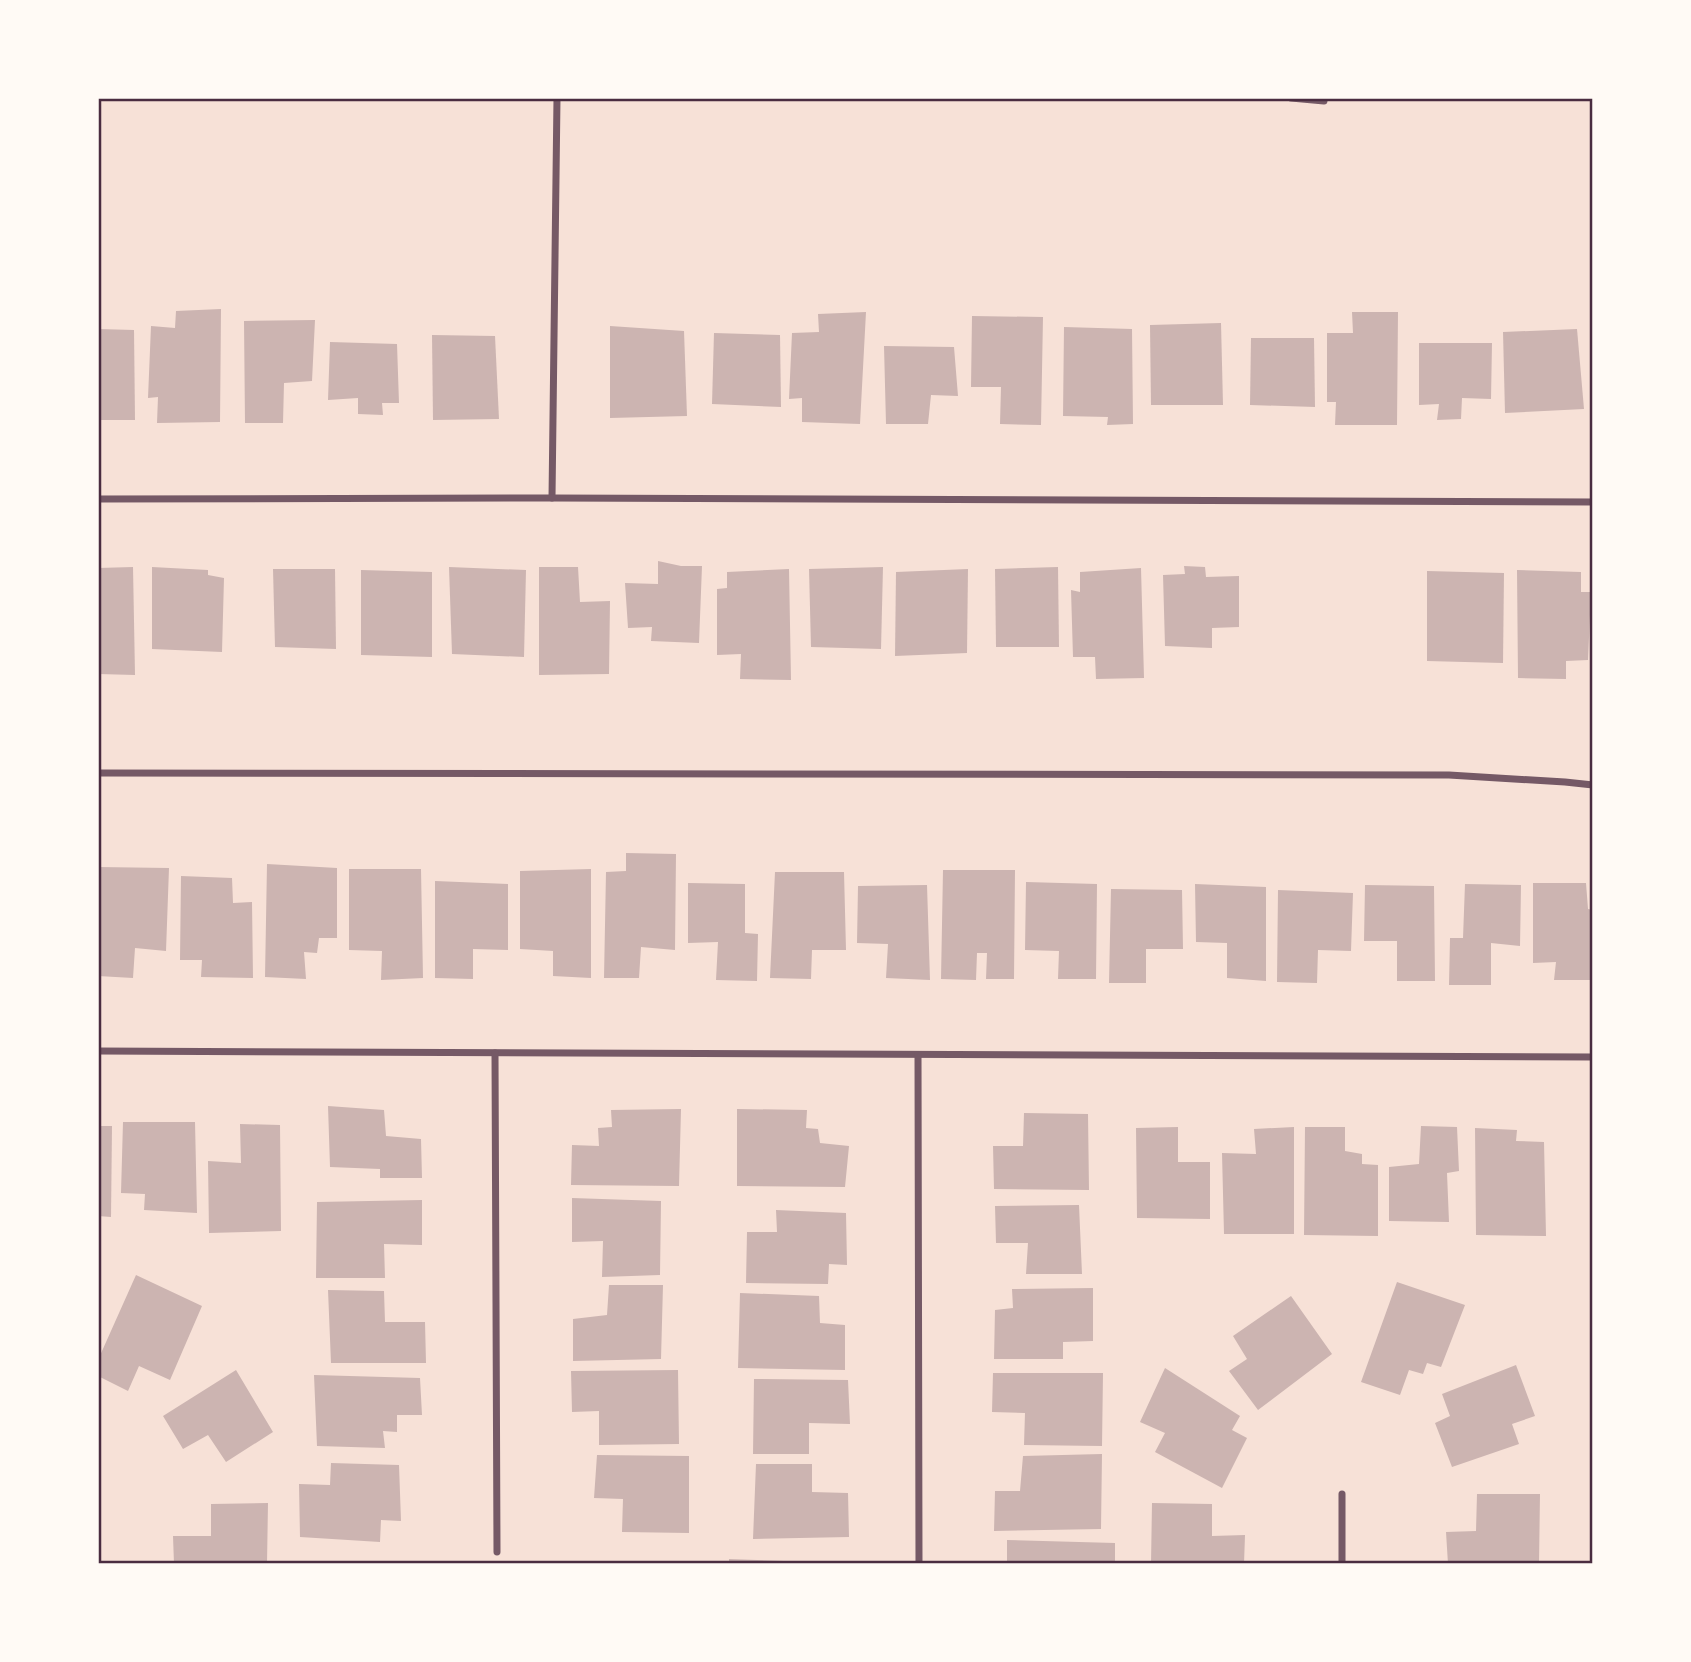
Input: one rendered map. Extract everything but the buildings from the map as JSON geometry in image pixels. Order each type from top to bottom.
[{"type":"street","points":[[552,498],[557,98]]},
{"type":"street","points":[[1291,98],[1324,101]]},
{"type":"street","points":[[98,499],[1593,502]]},
{"type":"street","points":[[98,773],[1449,775],[1593,785]]},
{"type":"street","points":[[98,1051],[1593,1057]]},
{"type":"street","points":[[495,1053],[497,1552]]},
{"type":"street","points":[[918,1055],[919,1564]]},
{"type":"street","points":[[1342,1494],[1342,1564]]}]
